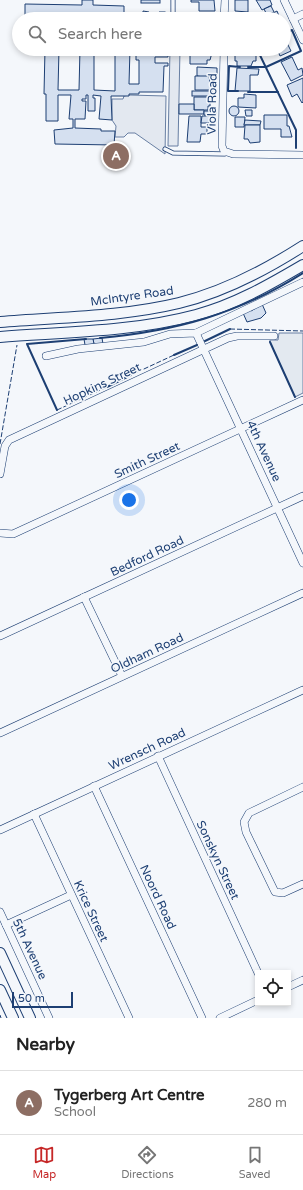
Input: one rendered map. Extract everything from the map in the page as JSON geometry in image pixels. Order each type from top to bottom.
[{"type":"main road","name":"McIntyre Road","points":[[0,322],[121,313],[156,308],[204,296],[253,276],[303,246]]},
{"type":"main road","points":[[0,337],[154,324],[197,314],[248,295],[303,265]]},
{"type":"main road","points":[[0,953],[30,1018]]},
{"type":"main road","points":[[0,990],[13,1018]]},
{"type":"street","points":[[224,12],[225,0]]},
{"type":"street","points":[[284,0],[290,12]]},
{"type":"street","points":[[293,19],[303,14]]},
{"type":"street","points":[[291,15],[303,40]]},
{"type":"street","name":"Viola Road","points":[[224,56],[222,146],[226,152],[233,154]]},
{"type":"street","points":[[233,154],[303,155]]},
{"type":"street","points":[[46,356],[78,349],[144,342],[170,334],[196,333],[303,282]]},
{"type":"street","name":"4th Avenue","points":[[196,333],[303,563]]},
{"type":"street","name":"Hopkins Street","points":[[0,474],[5,446],[9,440],[204,349],[233,337],[274,336]]},
{"type":"street","name":"Smith Street","points":[[0,533],[13,534],[303,400]]},
{"type":"street","name":"Bedford Road","points":[[0,636],[303,496]]},
{"type":"street","name":"Oldham Road","points":[[0,733],[303,593]]},
{"type":"street","points":[[84,597],[122,676]]},
{"type":"street","name":"Wrensch Road","points":[[0,830],[303,690]]},
{"type":"street","name":"Sonskyn Street","points":[[158,756],[257,970]]},
{"type":"street","name":"Noord Road","points":[[94,786],[202,1018]]},
{"type":"street","points":[[303,787],[248,813],[245,817],[244,826],[275,892],[283,893],[303,884]]},
{"type":"street","name":"Krice Street","points":[[34,814],[129,1018]]},
{"type":"street","points":[[6,925],[71,895]]},
{"type":"street","name":"5th Avenue","points":[[0,912],[49,1018]]},
{"type":"street","points":[[291,986],[303,980]]},
{"type":"street","points":[[220,1018],[255,1001]]},
{"type":"lane","points":[[173,0],[173,12]]},
{"type":"lane","points":[[165,149],[173,153],[233,154]]},
{"type":"shaded area","points":[[170,56],[180,56],[178,146],[168,146]]},
{"type":"shaded area","points":[[124,96],[166,96],[165,154],[135,133],[128,133],[124,137],[115,137],[116,126],[112,120],[112,99],[123,99]]},
{"type":"shaded area","points":[[279,333],[303,333],[303,393],[295,397],[270,342],[270,340],[278,340]]},
{"type":"building","points":[[82,0],[93,0],[93,5],[124,6],[124,12],[25,12],[25,4],[82,5]]},
{"type":"building","points":[[141,0],[160,0],[160,3],[141,3]]},
{"type":"building","points":[[191,0],[214,0],[215,11],[199,11],[199,2],[191,2]]},
{"type":"building","points":[[235,0],[248,0],[248,12],[235,11]]},
{"type":"building","points":[[256,0],[270,0],[272,5],[262,10]]},
{"type":"building","points":[[271,6],[274,12],[266,12],[264,9]]},
{"type":"building","points":[[45,56],[59,56],[58,90],[79,90],[80,56],[94,56],[94,90],[115,91],[115,56],[130,56],[129,84],[139,84],[139,60],[136,60],[136,56],[168,56],[155,57],[155,63],[168,63],[168,66],[164,66],[163,92],[139,92],[139,94],[129,94],[129,96],[111,96],[112,120],[99,119],[101,96],[93,95],[93,98],[95,98],[95,111],[88,111],[88,95],[86,95],[86,99],[82,99],[82,101],[86,101],[85,119],[75,119],[75,128],[115,131],[114,145],[55,144],[54,130],[73,128],[73,119],[69,119],[71,95],[58,95],[58,121],[46,121],[46,94],[44,94]]},
{"type":"building","points":[[190,56],[211,56],[210,60],[207,60],[207,64],[190,64]]},
{"type":"building","points":[[235,56],[256,56],[256,61],[253,61],[251,66],[237,66],[237,61],[235,61]]},
{"type":"building","points":[[292,57],[298,70],[302,68],[303,75],[291,81],[281,62]]},
{"type":"building","points":[[197,67],[217,68],[217,79],[197,76]]},
{"type":"building","points":[[237,68],[259,69],[258,75],[250,75],[250,91],[235,91]]},
{"type":"building","points":[[195,76],[209,76],[211,90],[195,90]]},
{"type":"building","points":[[303,78],[302,103],[297,94],[292,97],[287,85]]},
{"type":"building","points":[[192,91],[212,91],[212,96],[192,96]]},
{"type":"building","points":[[244,94],[256,95],[256,108],[238,107],[238,98],[244,98]]},
{"type":"building","points":[[194,97],[210,97],[210,106],[208,106],[208,110],[194,110]]},
{"type":"building","points":[[179,104],[194,104],[194,110],[204,110],[204,114],[179,114]]},
{"type":"building","points":[[232,106],[236,106],[238,107],[238,115],[232,116],[229,113],[229,109]]},
{"type":"building","points":[[245,110],[252,110],[252,116],[246,116]]},
{"type":"building","points":[[204,111],[216,111],[216,116],[204,115]]},
{"type":"building","points":[[264,115],[287,115],[287,126],[289,126],[292,137],[281,137],[281,129],[264,129]]},
{"type":"building","points":[[189,116],[201,116],[201,127],[207,127],[207,134],[201,134],[200,142],[187,142]]},
{"type":"building","points":[[202,116],[212,116],[211,123],[201,123]]},
{"type":"building","points":[[235,117],[245,117],[244,127],[235,127]]},
{"type":"building","points":[[245,120],[261,121],[260,125],[244,125]]},
{"type":"building","points":[[245,125],[260,125],[260,142],[250,143],[248,139],[244,139]]},
{"type":"building","points":[[262,304],[266,313],[261,318],[247,322],[243,313],[251,309],[251,311]]},
{"type":"building","points":[[102,338],[103,344],[94,344],[93,339]]},
{"type":"building","points":[[84,339],[93,339],[94,344],[85,345]]},
{"type":"fence","points":[[230,329],[303,331]]},
{"type":"fence","points":[[0,444],[17,345]]},
{"type":"fence","points":[[131,375],[174,355]]},
{"type":"fence","points":[[57,410],[107,387]]},
{"type":"wall","points":[[291,30],[301,51],[291,56]]},
{"type":"wall","points":[[260,56],[296,130],[296,148]]},
{"type":"wall","points":[[248,67],[266,67],[290,56]]},
{"type":"wall","points":[[238,91],[228,91],[229,66],[240,67]]},
{"type":"wall","points":[[248,92],[278,92]]},
{"type":"wall","points":[[100,338],[155,331],[206,318],[230,310],[255,299],[303,273]]},
{"type":"wall","points":[[205,341],[230,329]]},
{"type":"wall","points":[[57,410],[27,344],[86,339]]},
{"type":"wall","points":[[270,342],[295,397]]},
{"type":"wall","points":[[174,355],[197,345]]},
{"type":"wall","points":[[107,387],[131,375]]},
{"type":"place","name":"Tygerberg Art Centre","points":[[116,156]]}]
